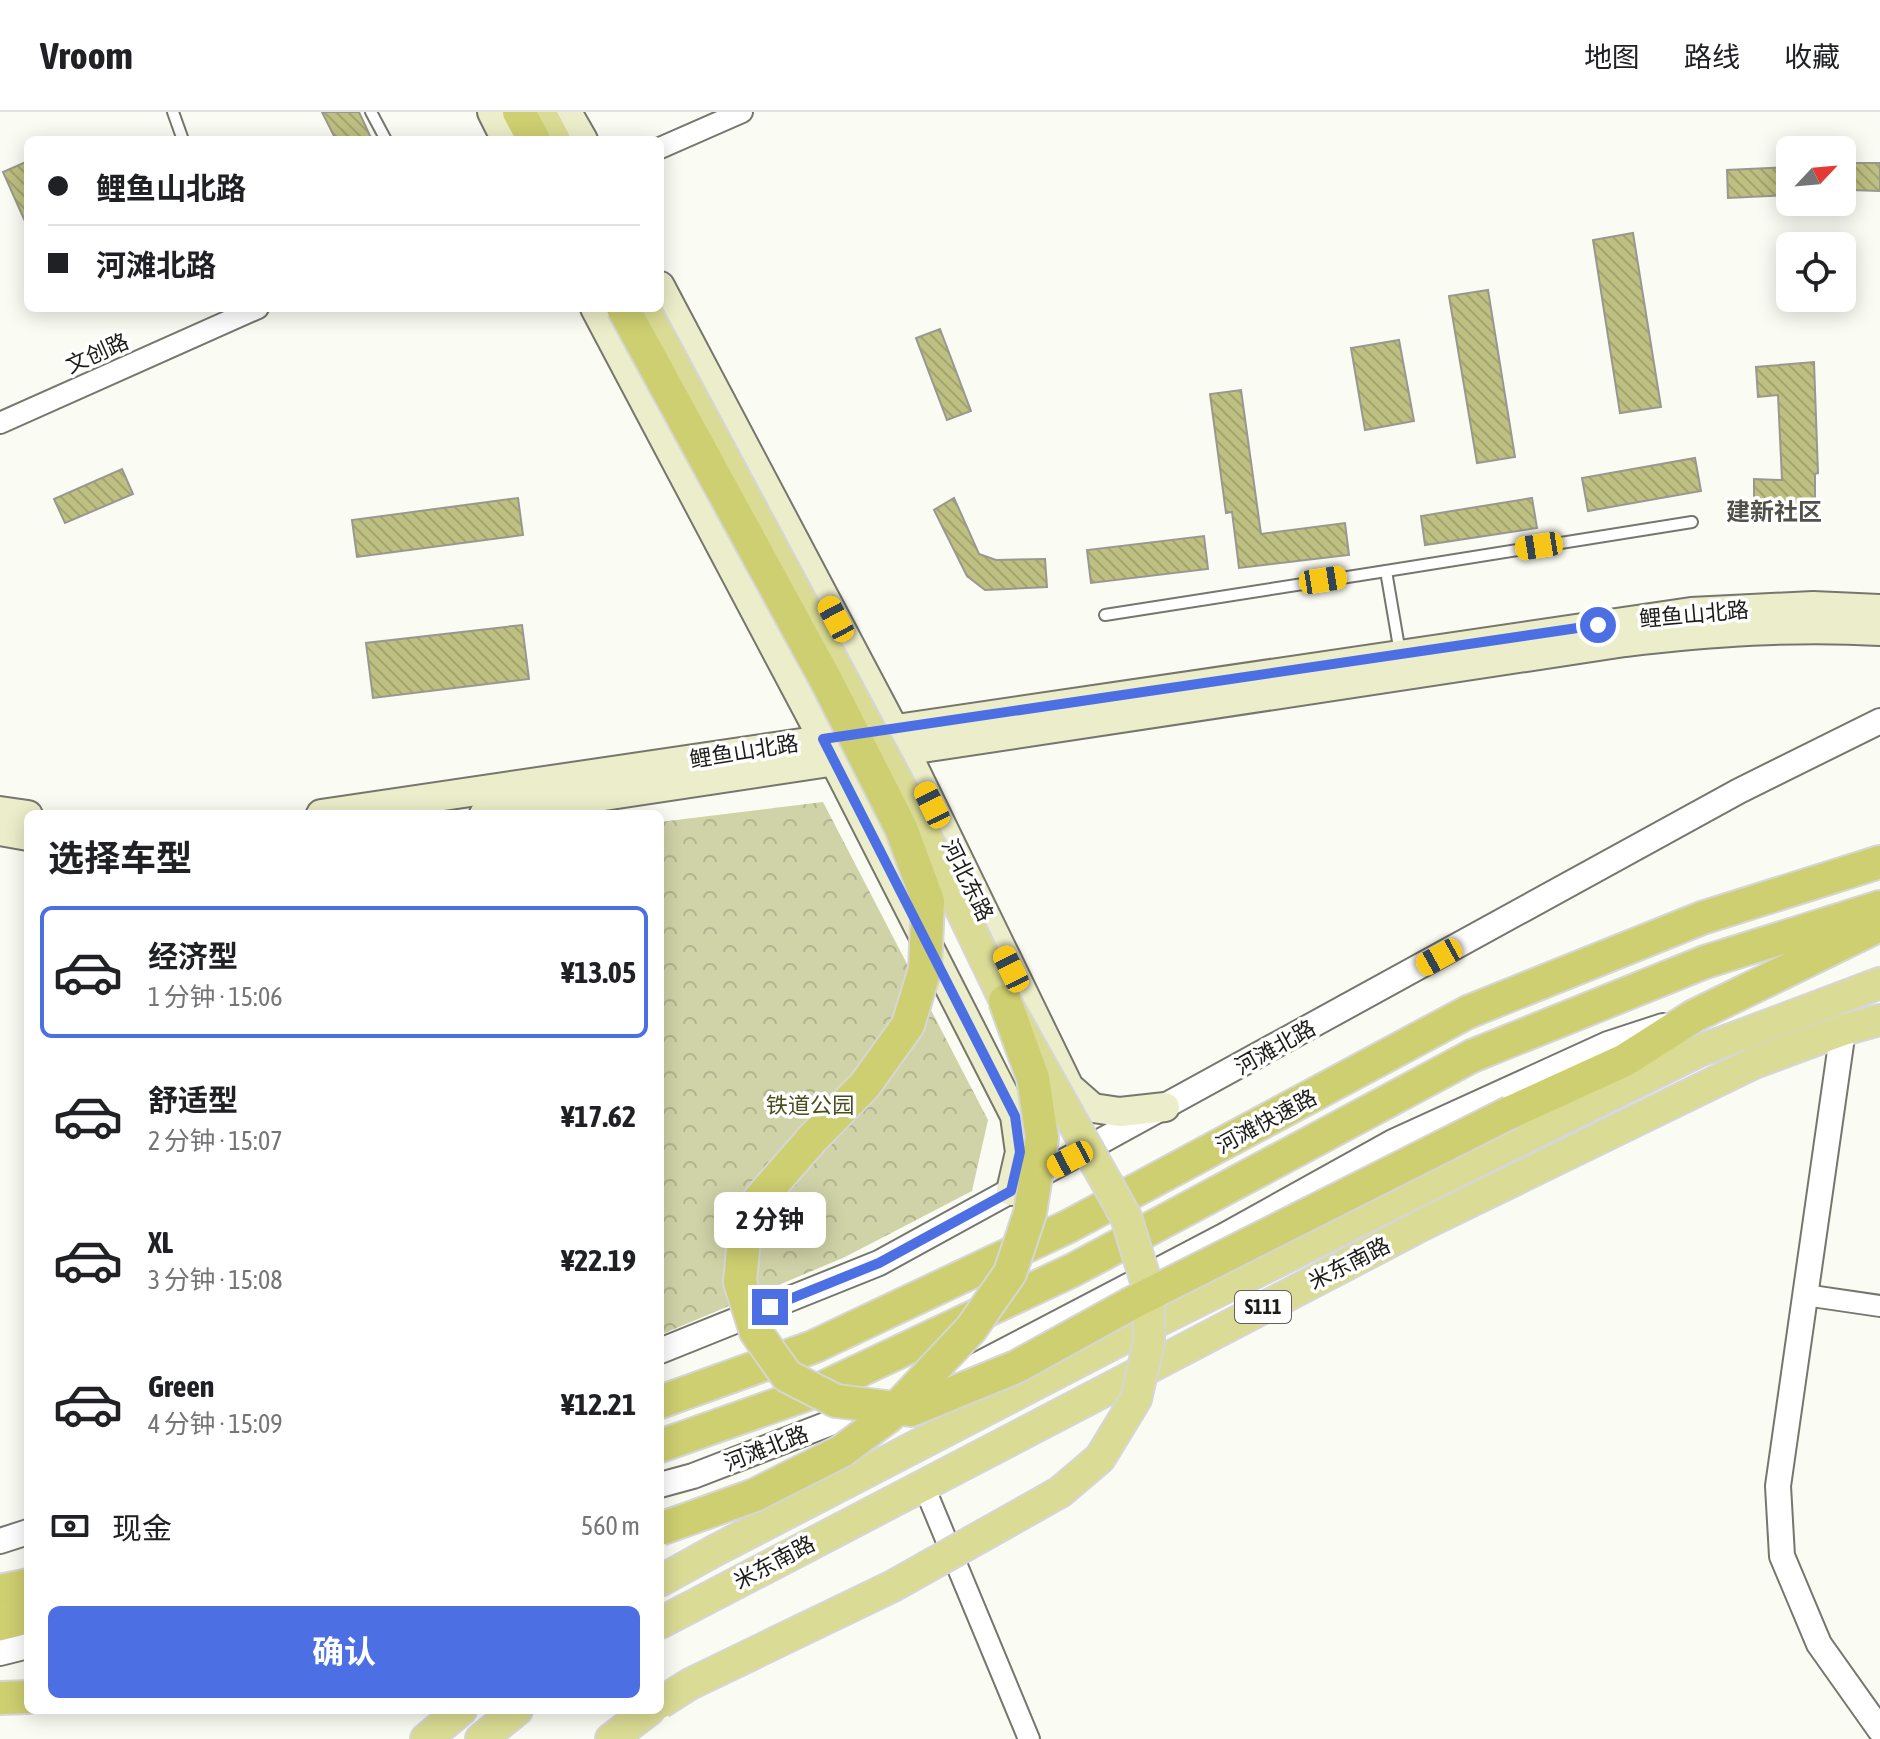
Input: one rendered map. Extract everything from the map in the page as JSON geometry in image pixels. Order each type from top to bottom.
[{"type":"highway","points":[[519,112],[532,136]]},
{"type":"highway","points":[[625,312],[833,695],[901,828],[928,901],[925,969],[908,1025],[865,1085],[758,1201],[744,1239],[740,1282],[756,1332],[787,1376],[836,1401],[911,1410],[1016,1367],[1132,1303],[1511,1112],[1625,1060],[1694,1016],[1880,925]]},
{"type":"highway","name":"河滩快速路","points":[[664,1401],[813,1347],[1069,1226],[1468,1012],[1702,918],[1880,862]]},
{"type":"highway","name":"河滩快速路","points":[[664,1445],[816,1391],[1073,1270],[1472,1056],[1705,962],[1880,907]]},
{"type":"highway","points":[[664,1528],[755,1495],[842,1451],[889,1416],[971,1329],[1010,1273],[1030,1213],[1042,1138],[1033,1078],[1015,999]]},
{"type":"highway","points":[[0,1591],[24,1586]]},
{"type":"highway","points":[[0,1624],[24,1618]]},
{"type":"highway","points":[[0,1698],[24,1697]]},
{"type":"main road","points":[[492,112],[504,136]]},
{"type":"main road","points":[[540,112],[553,136]]},
{"type":"main road","points":[[567,112],[581,136]]},
{"type":"main road","name":"河北东路","points":[[664,294],[900,740],[1015,999],[1069,1087],[1093,1108],[1120,1112],[1165,1107]]},
{"type":"main road","points":[[597,312],[828,750],[1015,1116],[1020,1152],[1011,1191]]},
{"type":"main road","points":[[646,312],[1015,999],[1126,1217],[1149,1291],[1149,1342],[1136,1399],[1100,1458],[1060,1492],[893,1586],[690,1684],[664,1700]]},
{"type":"main road","name":"鲤鱼山北路","points":[[353,810],[900,740],[1402,664],[1691,612],[1813,606],[1880,609]]},
{"type":"main road","name":"鲤鱼山北路","points":[[1402,664],[1708,633],[1810,627],[1880,631]]},
{"type":"main road","name":"鲤鱼山北路","points":[[506,810],[828,750]]},
{"type":"main road","points":[[0,811],[24,814]]},
{"type":"main road","points":[[0,831],[24,835]]},
{"type":"main road","name":"米东南路","points":[[664,1579],[1130,1335],[1699,1051],[1880,983]]},
{"type":"main road","points":[[969,1023],[991,1023],[1007,1017],[1015,999]]},
{"type":"main road","name":"米东南路","points":[[664,1621],[1426,1223],[1754,1063],[1843,1030],[1880,1020]]},
{"type":"main road","points":[[426,1739],[456,1714]]},
{"type":"main road","points":[[485,1737],[512,1714]]},
{"type":"main road","points":[[611,1739],[644,1714]]},
{"type":"street","points":[[664,146],[742,112]]},
{"type":"street","name":"文创路","points":[[0,423],[249,312]]},
{"type":"street","name":"河滩北路","points":[[664,1349],[879,1263],[1739,791],[1880,721]]},
{"type":"street","name":"河滩北路","points":[[664,1484],[693,1476],[966,1371],[1222,1237],[1393,1142],[1608,1044],[1694,1016]]},
{"type":"street","points":[[1843,1030],[1778,1486],[1782,1556],[1819,1644],[1880,1730]]},
{"type":"street","points":[[1805,1295],[1880,1306]]},
{"type":"street","points":[[966,1371],[1003,1442]]},
{"type":"street","points":[[923,1484],[1029,1739]]},
{"type":"street","points":[[0,1541],[24,1533]]},
{"type":"street","points":[[0,1653],[24,1647]]},
{"type":"lane","points":[[173,112],[182,136]]},
{"type":"lane","points":[[371,112],[384,136]]},
{"type":"lane","points":[[1105,615],[1692,522]]},
{"type":"lane","points":[[1386,571],[1402,664]]},
{"type":"green space","name":"铁道公园","points":[[823,802],[988,1120],[972,1191],[845,1257],[664,1333],[664,822]]},
{"type":"building","points":[[322,112],[359,112],[370,136],[334,136]]},
{"type":"building","points":[[24,163],[24,219],[3,172]]},
{"type":"building","points":[[1856,163],[1880,163],[1880,191],[1856,190]]},
{"type":"building","points":[[1776,168],[1776,196],[1728,198],[1727,170]]},
{"type":"building","points":[[1633,233],[1661,407],[1620,413],[1593,240]]},
{"type":"building","points":[[1488,290],[1515,457],[1477,463],[1449,296]]},
{"type":"building","points":[[940,329],[971,411],[947,420],[916,338]]},
{"type":"building","points":[[1399,340],[1414,421],[1365,430],[1351,348]]},
{"type":"building","points":[[1814,362],[1818,473],[1815,474],[1815,514],[1754,513],[1754,479],[1782,480],[1778,395],[1758,397],[1756,367]]},
{"type":"building","points":[[1241,390],[1261,534],[1345,523],[1349,555],[1239,568],[1232,512],[1226,513],[1210,394]]},
{"type":"building","points":[[1695,458],[1701,491],[1588,511],[1582,478]]},
{"type":"building","points":[[122,469],[133,494],[65,523],[54,499]]},
{"type":"building","points":[[518,498],[523,535],[357,557],[352,520]]},
{"type":"building","points":[[954,498],[979,554],[996,560],[1045,559],[1047,587],[985,590],[967,576],[934,510]]},
{"type":"building","points":[[1532,498],[1537,528],[1425,545],[1421,516]]},
{"type":"building","points":[[1204,536],[1208,569],[1091,583],[1087,550]]},
{"type":"building","points":[[522,625],[529,679],[373,698],[366,643]]},
{"type":"district","name":"建新社区","points":[[1774,512]]},
{"type":"route","points":[[770,1307],[879,1263],[1011,1191],[1020,1152],[1015,1116],[823,739],[1598,625]]}]
